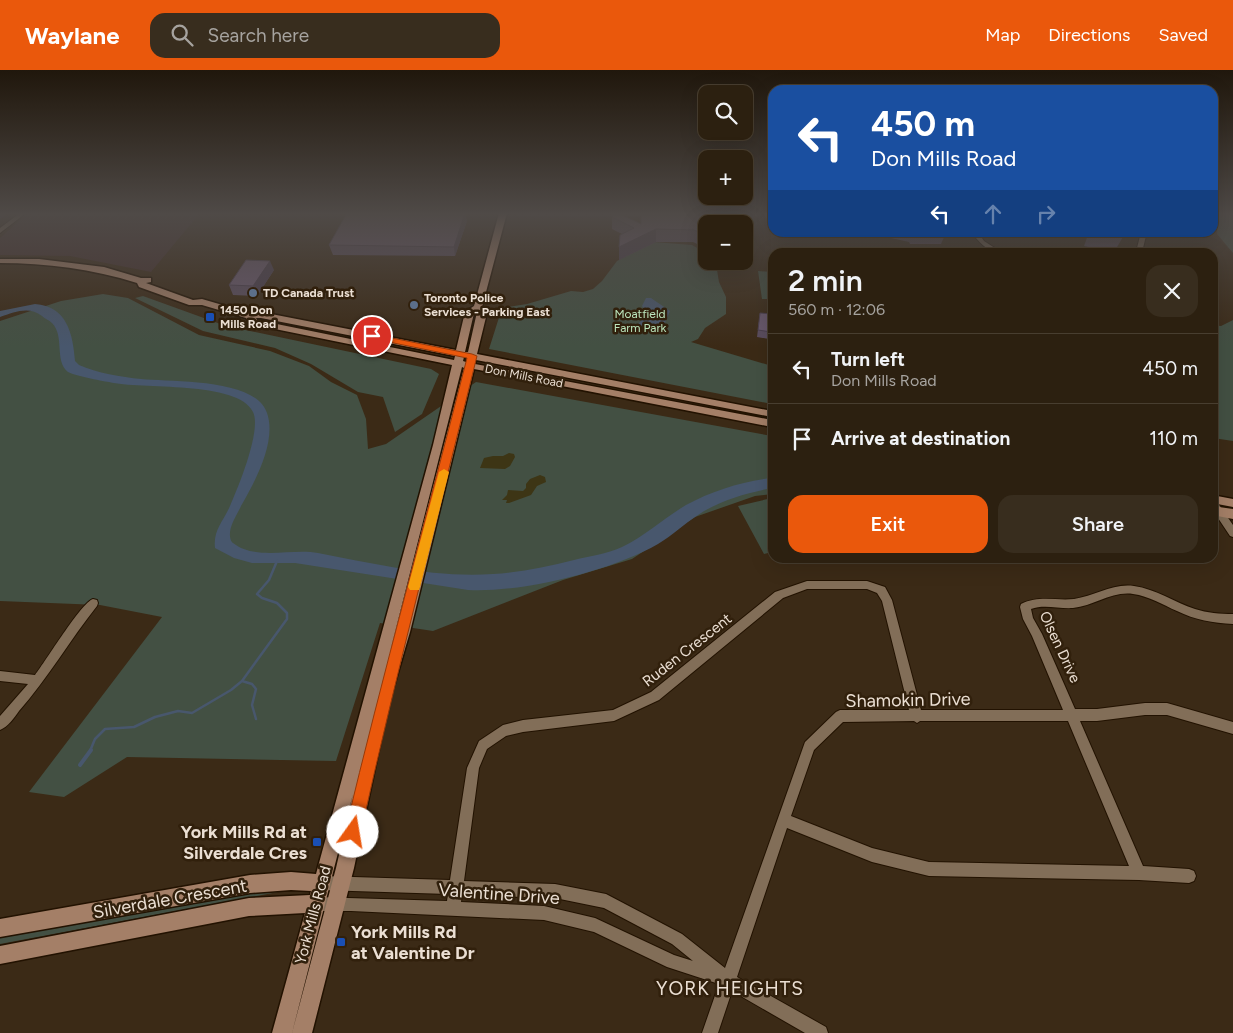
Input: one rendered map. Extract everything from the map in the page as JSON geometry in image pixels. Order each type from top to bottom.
[{"type":"main road","name":"York Mills Road","points":[[302,1033],[338,894],[382,706],[413,536],[470,312],[478,306],[491,258]]},
{"type":"main road","name":"Don Mills Road","points":[[0,262],[48,263],[104,270],[141,281],[142,285],[192,303],[202,302],[250,316],[261,314],[357,333],[471,361],[768,423]]},
{"type":"main road","name":"York Mills Road","points":[[282,1033],[315,904],[395,632],[427,537],[482,313],[478,306]]},
{"type":"main road","name":"Don Mills Road","points":[[250,316],[253,322],[347,341],[458,358]]},
{"type":"main road","points":[[285,328],[293,321]]},
{"type":"main road","points":[[347,341],[357,333]]},
{"type":"main road","name":"Don Mills Road","points":[[471,361],[768,413]]},
{"type":"main road","points":[[1218,505],[1233,503]]},
{"type":"main road","points":[[1218,507],[1233,514]]},
{"type":"main road","name":"Silverdale Crescent","points":[[0,928],[250,884],[291,881],[321,884]]},
{"type":"main road","name":"Silverdale Crescent","points":[[0,955],[249,907],[315,904]]},
{"type":"street","points":[[1218,511],[1233,533]]},
{"type":"street","name":"Ruden Crescent","points":[[453,909],[473,768],[483,745],[502,731],[523,726],[614,715],[655,696],[779,595],[808,585],[867,585],[880,590],[887,600],[917,717]]},
{"type":"street","name":"Olsen Drive","points":[[1139,873],[1073,714],[1037,634],[1028,619],[1026,607],[1030,604],[1081,603],[1122,589],[1146,593],[1194,614],[1212,618],[1233,619]]},
{"type":"street","points":[[0,724],[37,680],[93,603]]},
{"type":"street","points":[[0,676],[37,680]]},
{"type":"street","name":"Shamokin Drive","points":[[710,1033],[809,746],[840,716],[1096,715],[1145,709],[1167,709],[1233,728]]},
{"type":"street","points":[[784,820],[872,855],[929,869],[1139,873],[1189,876]]},
{"type":"street","name":"Silverdale Crescent","points":[[321,884],[338,894]]},
{"type":"street","name":"Valentine Drive","points":[[315,904],[338,894],[456,888],[555,891],[606,901],[677,938],[728,980],[820,1033]]},
{"type":"street","name":"Valentine Drive","points":[[338,894],[453,909],[544,913],[595,925],[672,962],[728,980]]},
{"type":"shaded area","points":[[80,258],[163,258],[151,272]]},
{"type":"green space","name":"Moatfield Farm Park","points":[[623,258],[698,258],[698,270],[717,270],[719,282],[726,297],[726,314],[705,328],[698,339],[691,342],[768,365],[768,403],[489,349],[502,308],[527,304],[571,291],[583,292],[593,289],[602,281],[617,261]]},
{"type":"green space","points":[[758,271],[768,272],[768,299],[762,299]]},
{"type":"green space","points":[[103,294],[128,298],[199,335],[270,351],[309,366],[331,382],[357,395],[366,419],[368,449],[386,444],[476,382],[768,435],[768,494],[755,496],[695,517],[632,559],[563,580],[433,631],[380,623],[336,761],[127,757],[64,797],[29,792],[162,617],[100,605],[0,601],[0,321],[61,301]]},
{"type":"green space","points":[[143,296],[226,326],[431,369],[439,374],[422,414],[395,432],[383,397],[358,392],[311,364],[275,348],[203,331],[135,298]]},
{"type":"green space","points":[[1233,320],[1233,441],[1218,439],[1218,326]]},
{"type":"green space","points":[[768,499],[768,553],[764,554],[738,506]]},
{"type":"green space","points":[[278,886],[294,889],[0,944],[0,936]]},
{"type":"sand","points":[[509,453],[514,454],[515,457],[510,466],[505,469],[480,468],[484,458],[503,456]]},
{"type":"sand","points":[[540,475],[545,477],[546,482],[537,486],[531,495],[509,503],[506,503],[507,500],[502,500],[507,495],[508,490],[523,491],[530,479]]},
{"type":"water","points":[[646,298],[651,298],[670,311],[664,325],[649,330],[633,330],[644,316],[642,306]]},
{"type":"water","points":[[35,304],[54,310],[61,316],[70,332],[75,361],[86,368],[125,377],[211,384],[247,393],[260,402],[267,413],[269,424],[267,448],[258,473],[230,532],[232,542],[252,551],[263,553],[318,553],[405,569],[449,574],[471,575],[514,572],[554,565],[622,547],[639,538],[686,505],[728,487],[768,479],[768,489],[715,505],[693,518],[658,544],[616,563],[566,578],[514,588],[468,590],[295,563],[252,563],[234,558],[215,548],[217,531],[234,498],[252,445],[255,420],[253,412],[244,402],[229,395],[209,391],[123,384],[75,375],[68,372],[61,362],[58,335],[56,328],[51,322],[32,311],[16,312],[0,317],[0,311]]},
{"type":"building","points":[[246,260],[270,261],[253,286],[229,285]]},
{"type":"building","points":[[760,313],[768,314],[768,332],[758,330]]},
{"type":"waterway","points":[[242,681],[287,619],[287,613],[277,603],[262,598],[257,594],[269,580],[277,561]]},
{"type":"waterway","points":[[90,751],[95,739],[105,729],[134,727],[155,717],[178,711],[192,713],[231,690],[242,681]]},
{"type":"waterway","points":[[242,681],[252,684],[256,689],[252,705],[256,719]]},
{"type":"waterway","points":[[80,765],[91,750]]},
{"type":"slow traffic","points":[[414,587],[444,472]]},
{"type":"place","name":"TD Canada Trust","points":[[253,293]]},
{"type":"place","name":"Toronto Police Services - Parking East","points":[[414,305]]},
{"type":"place","name":"1450 Don Mills Road","points":[[210,317]]},
{"type":"place","name":"York Mills Rd at Silverdale Cres","points":[[317,842]]},
{"type":"place","name":"York Mills Rd at Valentine Dr","points":[[341,942]]},
{"type":"district","name":"YORK HEIGHTS","points":[[730,988]]},
{"type":"route","points":[[353,832],[382,706],[403,632],[472,356],[372,336]]}]
